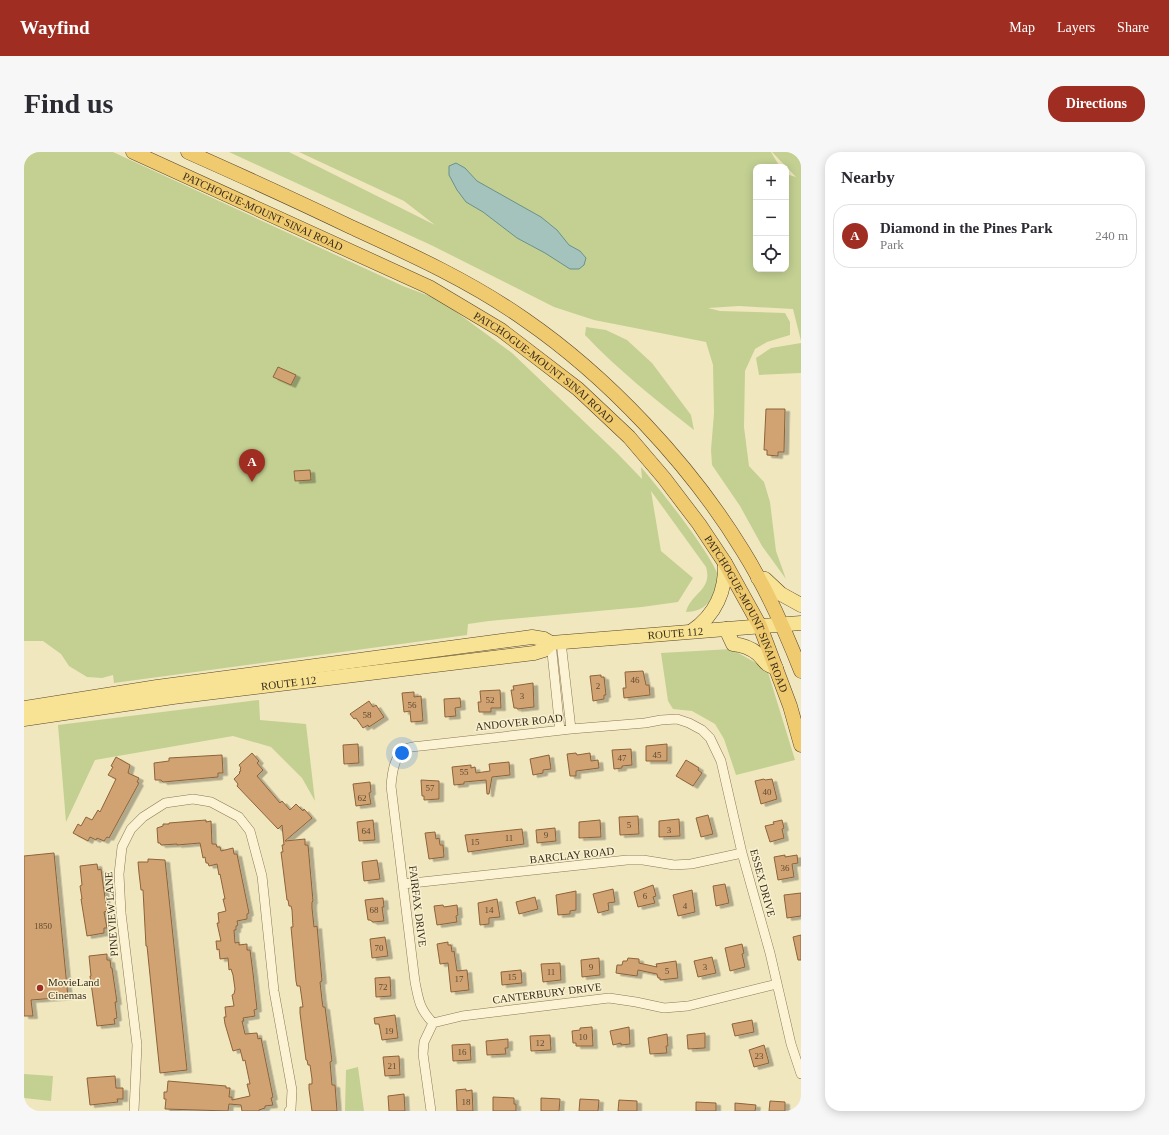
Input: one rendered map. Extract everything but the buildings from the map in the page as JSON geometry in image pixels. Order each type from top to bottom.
[{"type":"highway","name":"PATCHOGUE-MOUNT SINAI ROAD","points":[[134,152],[429,287],[486,320],[542,360],[578,389],[629,437],[664,478],[699,524],[725,563],[760,626],[790,706],[801,745]]},
{"type":"highway","name":"PATCHOGUE-MOUNT SINAI ROAD","points":[[188,152],[451,274],[524,319],[577,358],[627,405],[667,448],[701,489],[744,552],[781,624],[801,671]]},
{"type":"highway","points":[[542,360],[555,342]]},
{"type":"main road","points":[[692,631],[707,618],[718,602],[724,583],[725,563]]},
{"type":"main road","points":[[758,578],[765,579],[781,594],[801,605]]},
{"type":"main road","name":"ROUTE 112","points":[[24,708],[157,687],[532,637],[556,643],[801,623]]},
{"type":"main road","points":[[726,629],[734,644],[752,650],[767,664],[776,668]]},
{"type":"main road","name":"ROUTE 112","points":[[24,719],[181,696],[534,653],[544,650],[556,643]]},
{"type":"street","points":[[556,643],[571,729]]},
{"type":"street","points":[[556,643],[560,730]]},
{"type":"street","name":"ANDOVER ROAD","points":[[391,786],[392,770],[397,758],[406,748],[560,730],[677,719]]},
{"type":"street","name":"ESSEX DRIVE","points":[[677,719],[702,730],[710,738],[721,761],[742,853],[760,914],[791,1044],[801,1074]]},
{"type":"street","name":"FAIRFAX DRIVE","points":[[391,786],[418,997],[423,1012],[433,1023]]},
{"type":"street","name":"PINEVIEW LANE","points":[[134,1111],[137,1045],[121,913],[119,874],[122,847],[131,828],[143,817],[166,803],[193,799],[211,802],[239,817],[250,831],[262,876],[274,991],[292,1090],[291,1109],[289,1111]]},
{"type":"street","name":"BARCLAY ROAD","points":[[403,884],[627,860],[643,860],[674,865],[691,864],[742,853]]},
{"type":"street","name":"CANTERBURY DRIVE","points":[[433,1023],[462,1016],[609,998],[664,1008],[688,1006],[777,984]]},
{"type":"street","points":[[431,1111],[423,1054],[424,1042],[433,1023]]},
{"type":"green space","points":[[24,152],[113,152],[403,286],[440,300],[512,353],[617,453],[642,479],[641,467],[686,524],[717,572],[719,582],[710,600],[701,609],[686,612],[692,600],[707,581],[706,567],[651,491],[661,551],[693,578],[678,602],[642,607],[468,624],[467,635],[114,683],[113,675],[102,678],[87,677],[69,666],[61,654],[43,641],[24,641]]},
{"type":"green space","points":[[229,152],[289,152],[435,225],[404,201],[299,152],[771,152],[778,164],[753,164],[753,272],[789,272],[789,175],[796,177],[789,170],[789,164],[784,164],[772,152],[796,152],[801,158],[801,341],[793,309],[739,306],[708,308],[720,311],[785,313],[790,322],[790,335],[767,342],[755,349],[745,371],[744,427],[749,466],[764,482],[770,502],[776,551],[786,579],[762,546],[740,506],[712,465],[711,450],[714,413],[713,365],[706,342],[594,320],[554,307],[433,246]]},
{"type":"green space","points":[[586,327],[606,330],[627,340],[652,363],[691,415],[694,430],[624,373],[585,335]]},
{"type":"green space","points":[[801,343],[801,373],[759,375],[756,358],[771,348]]},
{"type":"green space","points":[[731,649],[767,669],[795,760],[736,775],[724,739],[715,724],[692,711],[673,709],[668,701],[661,653]]},
{"type":"green space","points":[[259,700],[260,720],[306,724],[315,801],[302,778],[271,747],[233,736],[95,760],[66,822],[58,725]]},
{"type":"green space","points":[[358,1067],[364,1111],[345,1111],[346,1070]]},
{"type":"green space","points":[[24,1074],[53,1076],[51,1101],[24,1098]]},
{"type":"water","points":[[456,163],[465,168],[477,181],[541,217],[557,230],[569,245],[580,251],[586,258],[584,265],[579,269],[570,269],[517,238],[483,212],[466,202],[457,190],[449,175],[449,166]]},
{"type":"place","name":"Diamond in the Pines Park","points":[[252,482]]},
{"type":"place","name":"MovieLand Cinemas","points":[[40,988]]}]
